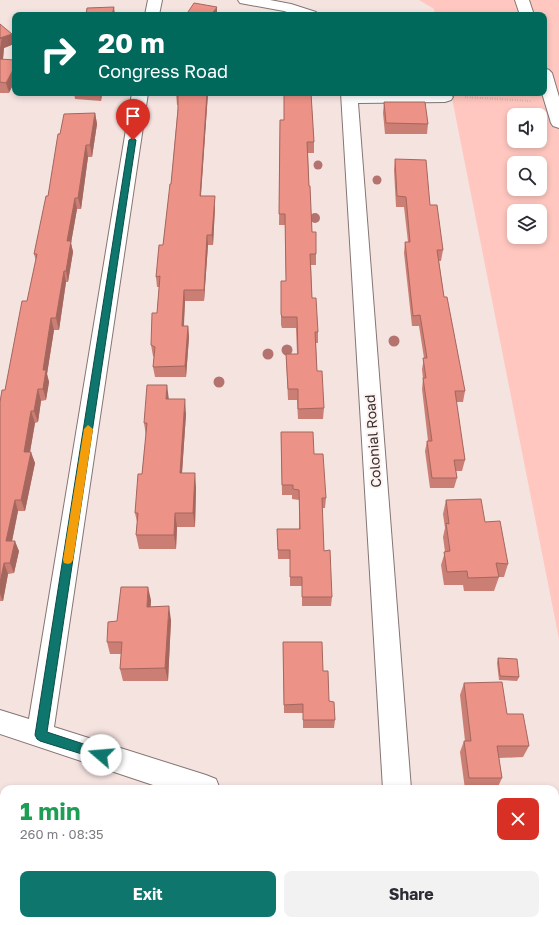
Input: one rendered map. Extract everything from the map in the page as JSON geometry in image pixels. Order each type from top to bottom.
[{"type":"street","points":[[152,12],[154,0]]},
{"type":"street","points":[[246,0],[286,7],[302,12]]},
{"type":"street","points":[[522,0],[525,12]]},
{"type":"street","points":[[547,83],[559,123]]},
{"type":"street","points":[[40,735],[140,96]]},
{"type":"street","points":[[349,96],[452,97]]},
{"type":"street","name":"Colonial Road","points":[[349,96],[397,785]]},
{"type":"street","points":[[0,722],[194,785]]},
{"type":"path","points":[[452,97],[536,101]]},
{"type":"shaded area","points":[[419,0],[559,0],[559,639],[452,96],[547,96],[547,12],[434,12],[434,9]]},
{"type":"building","points":[[194,3],[217,7],[213,12],[188,12]]},
{"type":"building","points":[[114,7],[113,12],[86,12],[87,8]]},
{"type":"building","points":[[0,24],[12,34],[0,38]]},
{"type":"building","points":[[0,39],[2,39],[0,53]]},
{"type":"building","points":[[0,59],[12,60],[12,72],[6,83],[0,82]]},
{"type":"building","points":[[178,96],[207,96],[200,196],[215,196],[212,235],[207,235],[204,290],[184,290],[182,326],[188,326],[185,366],[153,367],[155,347],[151,345],[152,313],[157,313],[160,276],[156,277],[159,245],[163,245],[171,184]]},
{"type":"building","points":[[284,96],[311,96],[314,142],[307,142],[312,232],[316,232],[316,254],[310,254],[312,298],[316,298],[318,332],[315,332],[317,371],[322,371],[324,408],[298,409],[298,389],[288,389],[286,354],[298,354],[297,317],[282,317],[281,314],[281,281],[286,281],[285,214],[279,214],[280,120],[284,120]]},
{"type":"building","points":[[384,102],[425,102],[428,124],[386,123]]},
{"type":"building","points":[[95,113],[90,145],[86,145],[78,198],[75,198],[67,241],[71,241],[56,318],[51,318],[43,370],[46,370],[43,389],[38,389],[34,411],[31,411],[24,452],[31,452],[21,500],[15,500],[6,541],[15,541],[10,563],[4,563],[0,583],[0,402],[2,390],[5,390],[22,301],[27,301],[37,254],[34,254],[46,196],[48,196],[58,134],[60,134],[64,114]]},
{"type":"building","points":[[395,159],[426,160],[430,205],[437,205],[443,250],[437,250],[444,297],[447,297],[465,391],[455,391],[465,460],[454,460],[457,478],[432,478],[427,441],[432,441],[423,378],[426,378],[423,358],[427,358],[420,315],[413,316],[405,242],[410,242],[406,197],[397,196]]},
{"type":"building","points":[[147,385],[167,385],[166,399],[185,399],[180,473],[195,473],[193,513],[175,513],[174,535],[136,535],[138,513],[135,513],[138,474],[142,474],[147,423],[144,423]]},
{"type":"building","points":[[281,432],[313,432],[314,454],[323,454],[326,498],[322,498],[324,551],[330,550],[332,597],[302,597],[302,577],[290,577],[290,550],[278,550],[277,529],[300,529],[299,490],[293,489],[293,485],[282,485]]},
{"type":"building","points":[[481,499],[485,522],[500,521],[508,564],[496,563],[499,577],[468,578],[467,571],[447,572],[444,552],[450,551],[446,523],[449,524],[446,500]]},
{"type":"building","points":[[121,587],[148,587],[147,607],[169,606],[165,668],[120,669],[122,642],[107,642],[108,622],[117,621]]},
{"type":"building","points":[[283,642],[322,642],[323,671],[328,671],[329,701],[334,702],[335,720],[303,720],[303,704],[284,705]]},
{"type":"building","points":[[498,658],[517,659],[519,677],[500,676]]},
{"type":"building","points":[[502,682],[507,714],[523,714],[529,746],[497,746],[502,778],[469,778],[464,741],[471,741],[464,683]]},
{"type":"slow traffic","points":[[68,560],[88,429]]},
{"type":"route","points":[[101,755],[40,735],[133,140]]}]
